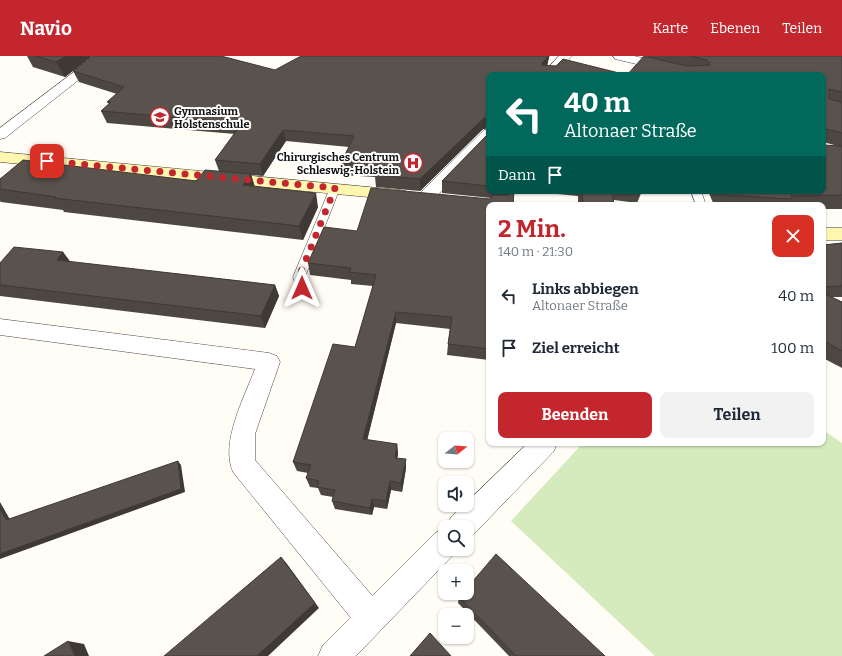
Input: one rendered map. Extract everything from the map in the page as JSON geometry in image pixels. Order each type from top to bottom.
[{"type":"main road","points":[[0,157],[448,200]]},
{"type":"main road","points":[[826,234],[842,234]]},
{"type":"street","points":[[0,135],[103,56]]},
{"type":"street","points":[[550,72],[566,56]]},
{"type":"street","points":[[619,56],[686,72]]},
{"type":"street","points":[[426,197],[486,136]]},
{"type":"street","points":[[0,327],[269,362],[243,434],[242,464],[371,618]]},
{"type":"street","points":[[468,520],[542,446]]},
{"type":"street","points":[[334,656],[438,550]]},
{"type":"lane","points":[[302,288],[299,277],[335,188]]},
{"type":"green space","points":[[826,432],[842,443],[842,656],[655,656],[511,521],[580,446],[826,446]]},
{"type":"building","points":[[36,56],[66,56],[56,62]]},
{"type":"building","points":[[93,56],[221,56],[275,70],[301,56],[549,56],[542,63],[542,65],[556,66],[563,59],[615,72],[486,72],[486,118],[420,179],[375,175],[378,166],[341,163],[354,136],[283,130],[260,164],[215,160],[242,123],[101,111],[111,102],[107,102],[124,87],[73,71]]},
{"type":"building","points":[[644,56],[687,66],[710,65],[707,60],[690,56],[842,56],[842,92],[829,89],[829,99],[842,102],[842,133],[826,129],[826,72],[630,72]]},
{"type":"building","points":[[486,136],[486,186],[442,181]]},
{"type":"building","points":[[826,145],[842,146],[842,195],[791,196],[792,199],[724,195],[826,194]]},
{"type":"building","points":[[23,160],[196,181],[205,170],[251,174],[243,185],[316,193],[299,226],[54,198],[56,197],[0,189],[0,179]]},
{"type":"building","points":[[371,188],[490,199],[492,195],[514,194],[513,202],[486,202],[486,349],[448,344],[452,317],[396,312],[363,439],[397,444],[395,458],[406,459],[401,483],[390,481],[386,501],[372,499],[370,508],[332,501],[335,490],[317,487],[319,481],[306,478],[311,465],[293,462],[333,344],[355,347],[376,275],[349,272],[351,268],[308,263],[324,227],[357,231]]},
{"type":"building","points":[[582,194],[612,194],[614,202],[583,202]]},
{"type":"building","points":[[842,243],[842,286],[826,287],[826,245]]},
{"type":"building","points":[[14,247],[63,252],[57,260],[275,285],[261,316],[0,285],[0,263]]},
{"type":"building","points":[[826,294],[842,302],[842,351],[826,342]]},
{"type":"building","points":[[178,461],[181,489],[0,554],[0,509],[6,520]]},
{"type":"building","points":[[496,554],[605,656],[516,656],[474,613],[474,608],[470,608],[462,600],[474,600],[474,580]]},
{"type":"building","points":[[281,557],[315,603],[257,656],[164,656]]},
{"type":"building","points":[[430,633],[438,642],[438,644],[440,644],[451,656],[410,656]]},
{"type":"building","points":[[68,641],[75,656],[44,656]]},
{"type":"place","name":"Gymnasium Holstenschule","points":[[160,117]]},
{"type":"place","name":"Chirurgisches Centrum Schleswig-Holstein","points":[[413,163]]},
{"type":"route","points":[[47,161],[335,188],[299,277],[302,288]]}]
